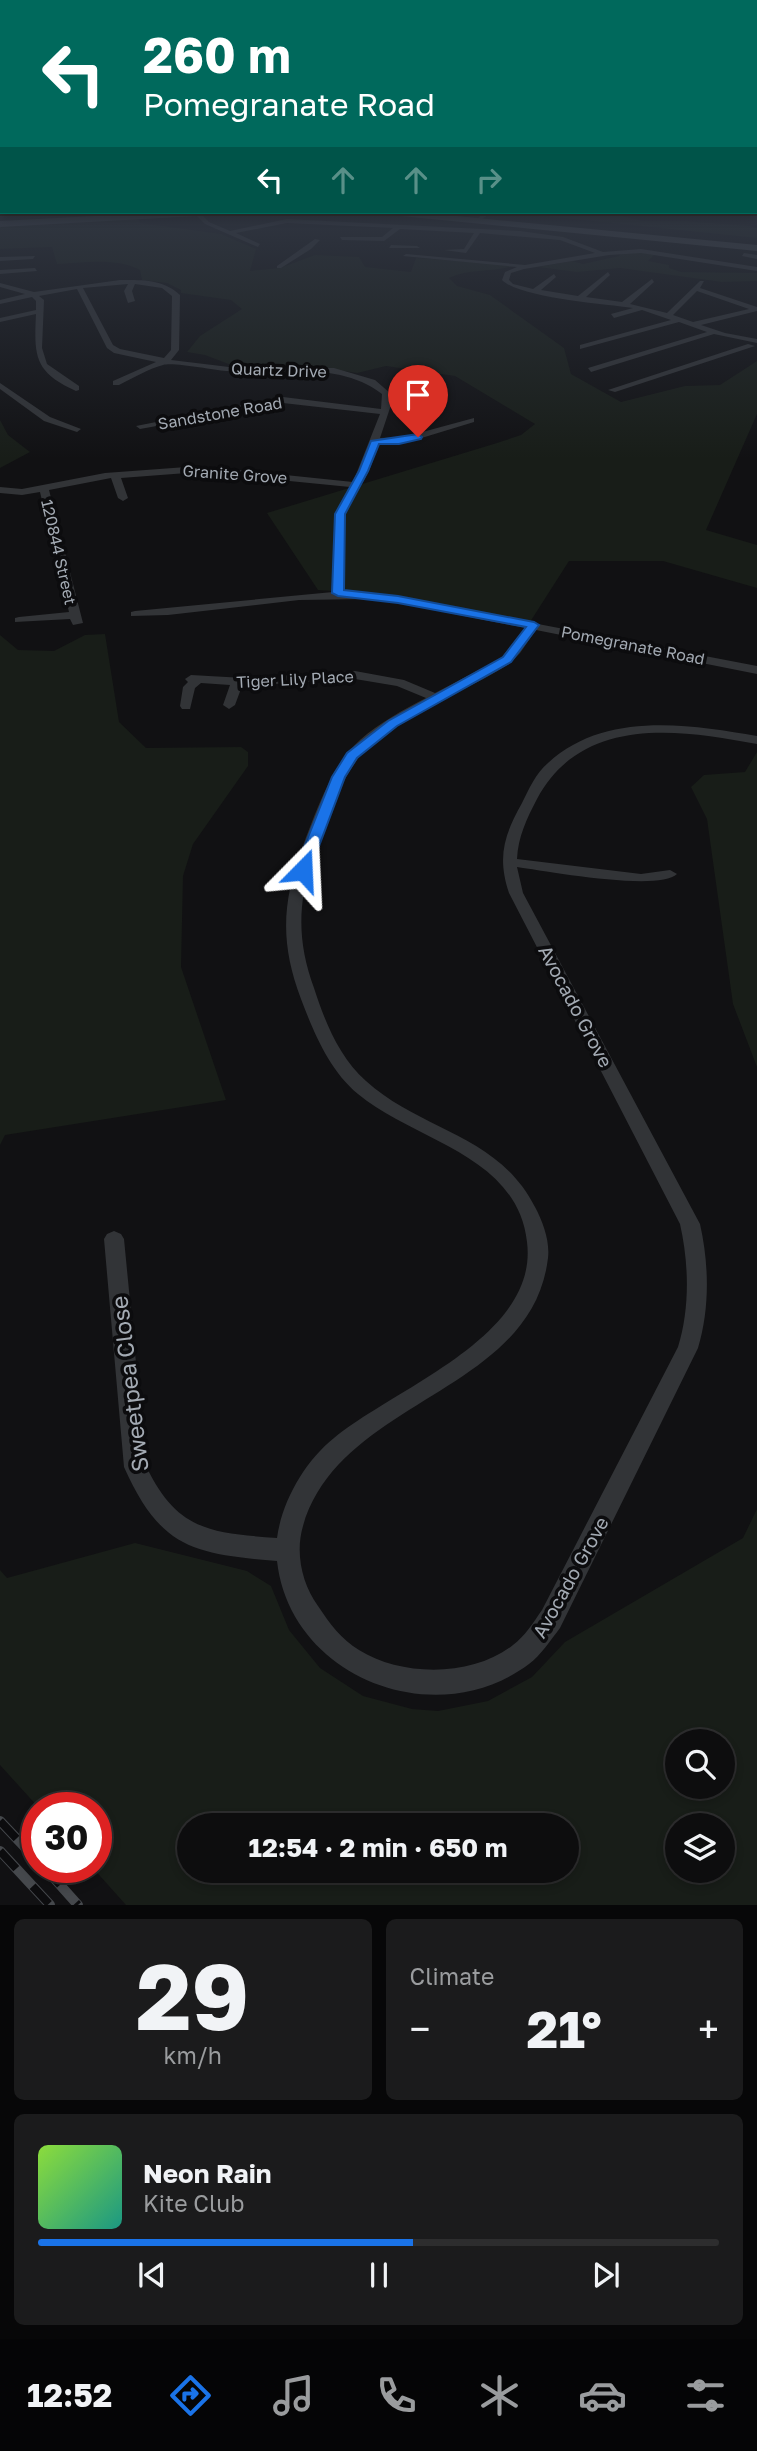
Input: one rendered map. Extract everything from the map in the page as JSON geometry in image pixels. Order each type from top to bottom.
[{"type":"street","points":[[100,281],[106,284]]},
{"type":"street","points":[[508,281],[516,287],[534,292],[645,308],[754,344]]},
{"type":"street","points":[[534,292],[548,281]]},
{"type":"street","points":[[580,298],[600,281]]},
{"type":"street","points":[[625,304],[652,281]]},
{"type":"street","points":[[668,316],[703,281]]},
{"type":"street","points":[[131,301],[128,290],[132,282]]},
{"type":"street","points":[[0,302],[79,286],[132,282],[164,285],[175,292],[177,345],[167,360],[116,383]]},
{"type":"street","points":[[0,285],[32,294],[40,300],[38,348],[43,365],[76,388]]},
{"type":"street","name":"Quartz Drive","points":[[79,286],[110,346],[124,353],[219,369],[340,373],[369,381],[383,389],[387,395]]},
{"type":"street","points":[[695,288],[757,309]]},
{"type":"street","points":[[730,300],[744,297]]},
{"type":"street","points":[[614,316],[645,308]]},
{"type":"street","points":[[693,325],[757,309]]},
{"type":"street","points":[[0,320],[40,311]]},
{"type":"street","points":[[583,347],[678,320]]},
{"type":"street","points":[[637,331],[650,336]]},
{"type":"street","points":[[733,337],[757,331]]},
{"type":"street","points":[[591,370],[715,332]]},
{"type":"street","points":[[663,340],[676,344]]},
{"type":"street","points":[[599,342],[611,347]]},
{"type":"street","points":[[612,390],[754,344]]},
{"type":"street","points":[[624,351],[674,370]]},
{"type":"street","points":[[0,385],[47,419],[77,429]]},
{"type":"street","points":[[338,593],[340,514],[375,441],[387,405],[387,395],[436,397]]},
{"type":"street","name":"Sandstone Road","points":[[140,426],[283,400],[384,412]]},
{"type":"street","points":[[375,441],[405,440],[471,420]]},
{"type":"street","name":"Granite Grove","points":[[0,490],[44,490],[114,475],[206,469],[356,485]]},
{"type":"street","points":[[114,475],[123,498]]},
{"type":"street","name":"120844 Street","points":[[19,620],[75,619],[44,490]]},
{"type":"street","name":"Pomegranate Road","points":[[135,614],[338,593],[398,600],[757,670]]},
{"type":"street","name":"Avocado Grove","points":[[534,625],[507,660],[392,723],[361,746],[339,777],[295,891],[291,927],[295,957],[323,1037],[338,1064],[363,1089],[389,1108],[488,1158],[518,1191],[531,1216],[538,1244],[536,1278],[524,1306],[505,1330],[489,1344],[356,1431],[327,1456],[302,1489],[286,1550],[290,1576],[303,1607],[329,1643],[370,1669],[395,1679],[442,1681],[495,1669],[515,1659],[534,1643],[551,1619],[678,1373],[695,1325],[697,1289],[690,1223],[516,893],[508,862],[513,832],[551,766],[584,744],[630,731],[655,728],[694,729],[757,740]]},
{"type":"street","name":"Tiger Lily Place","points":[[186,706],[189,687],[195,679],[237,682],[355,675],[400,683],[436,698]]},
{"type":"street","points":[[229,705],[237,682]]},
{"type":"street","points":[[508,862],[641,878],[670,874]]},
{"type":"street","name":"Sweetpea Close","points":[[114,1239],[135,1467],[145,1494],[166,1521],[198,1538],[230,1545],[286,1550]]},
{"type":"shaded area","points":[[149,281],[452,281],[457,286],[490,295],[564,348],[571,374],[621,402],[685,386],[720,385],[757,361],[757,414],[706,530],[757,545],[757,588],[663,561],[569,561],[530,622],[381,594],[318,590],[267,513],[497,443],[521,435],[535,424],[455,376],[386,366],[357,373],[310,366],[239,368],[205,355],[187,352],[200,336],[242,309],[231,300],[181,293],[181,290],[167,283]]},
{"type":"shaded area","points":[[0,420],[8,435],[30,452],[0,468]]},
{"type":"shaded area","points":[[105,634],[119,722],[146,748],[241,747],[248,752],[248,766],[193,844],[183,876],[181,967],[226,1100],[5,1135],[0,1145],[0,635],[18,650],[54,651],[85,635]]},
{"type":"shaded area","points":[[757,752],[757,1067],[733,1004],[707,819],[691,787],[704,775],[745,772]]},
{"type":"shaded area","points":[[757,1509],[757,1905],[126,1905],[106,1883],[112,1883],[112,1792],[24,1792],[0,1765],[0,1570],[7,1578],[135,1543],[247,1571],[271,1586],[289,1630],[320,1668],[363,1696],[412,1709],[438,1711],[488,1701],[532,1677],[565,1642],[743,1538]]},
{"type":"railway","points":[[0,1821],[21,1843]]},
{"type":"railway","points":[[0,1851],[50,1905]]},
{"type":"railway","points":[[58,1883],[78,1905]]},
{"type":"route","points":[[303,870],[339,777],[351,756],[392,723],[507,660],[534,625],[374,596],[338,593],[341,509],[364,471],[375,441],[399,441],[418,437]]}]
